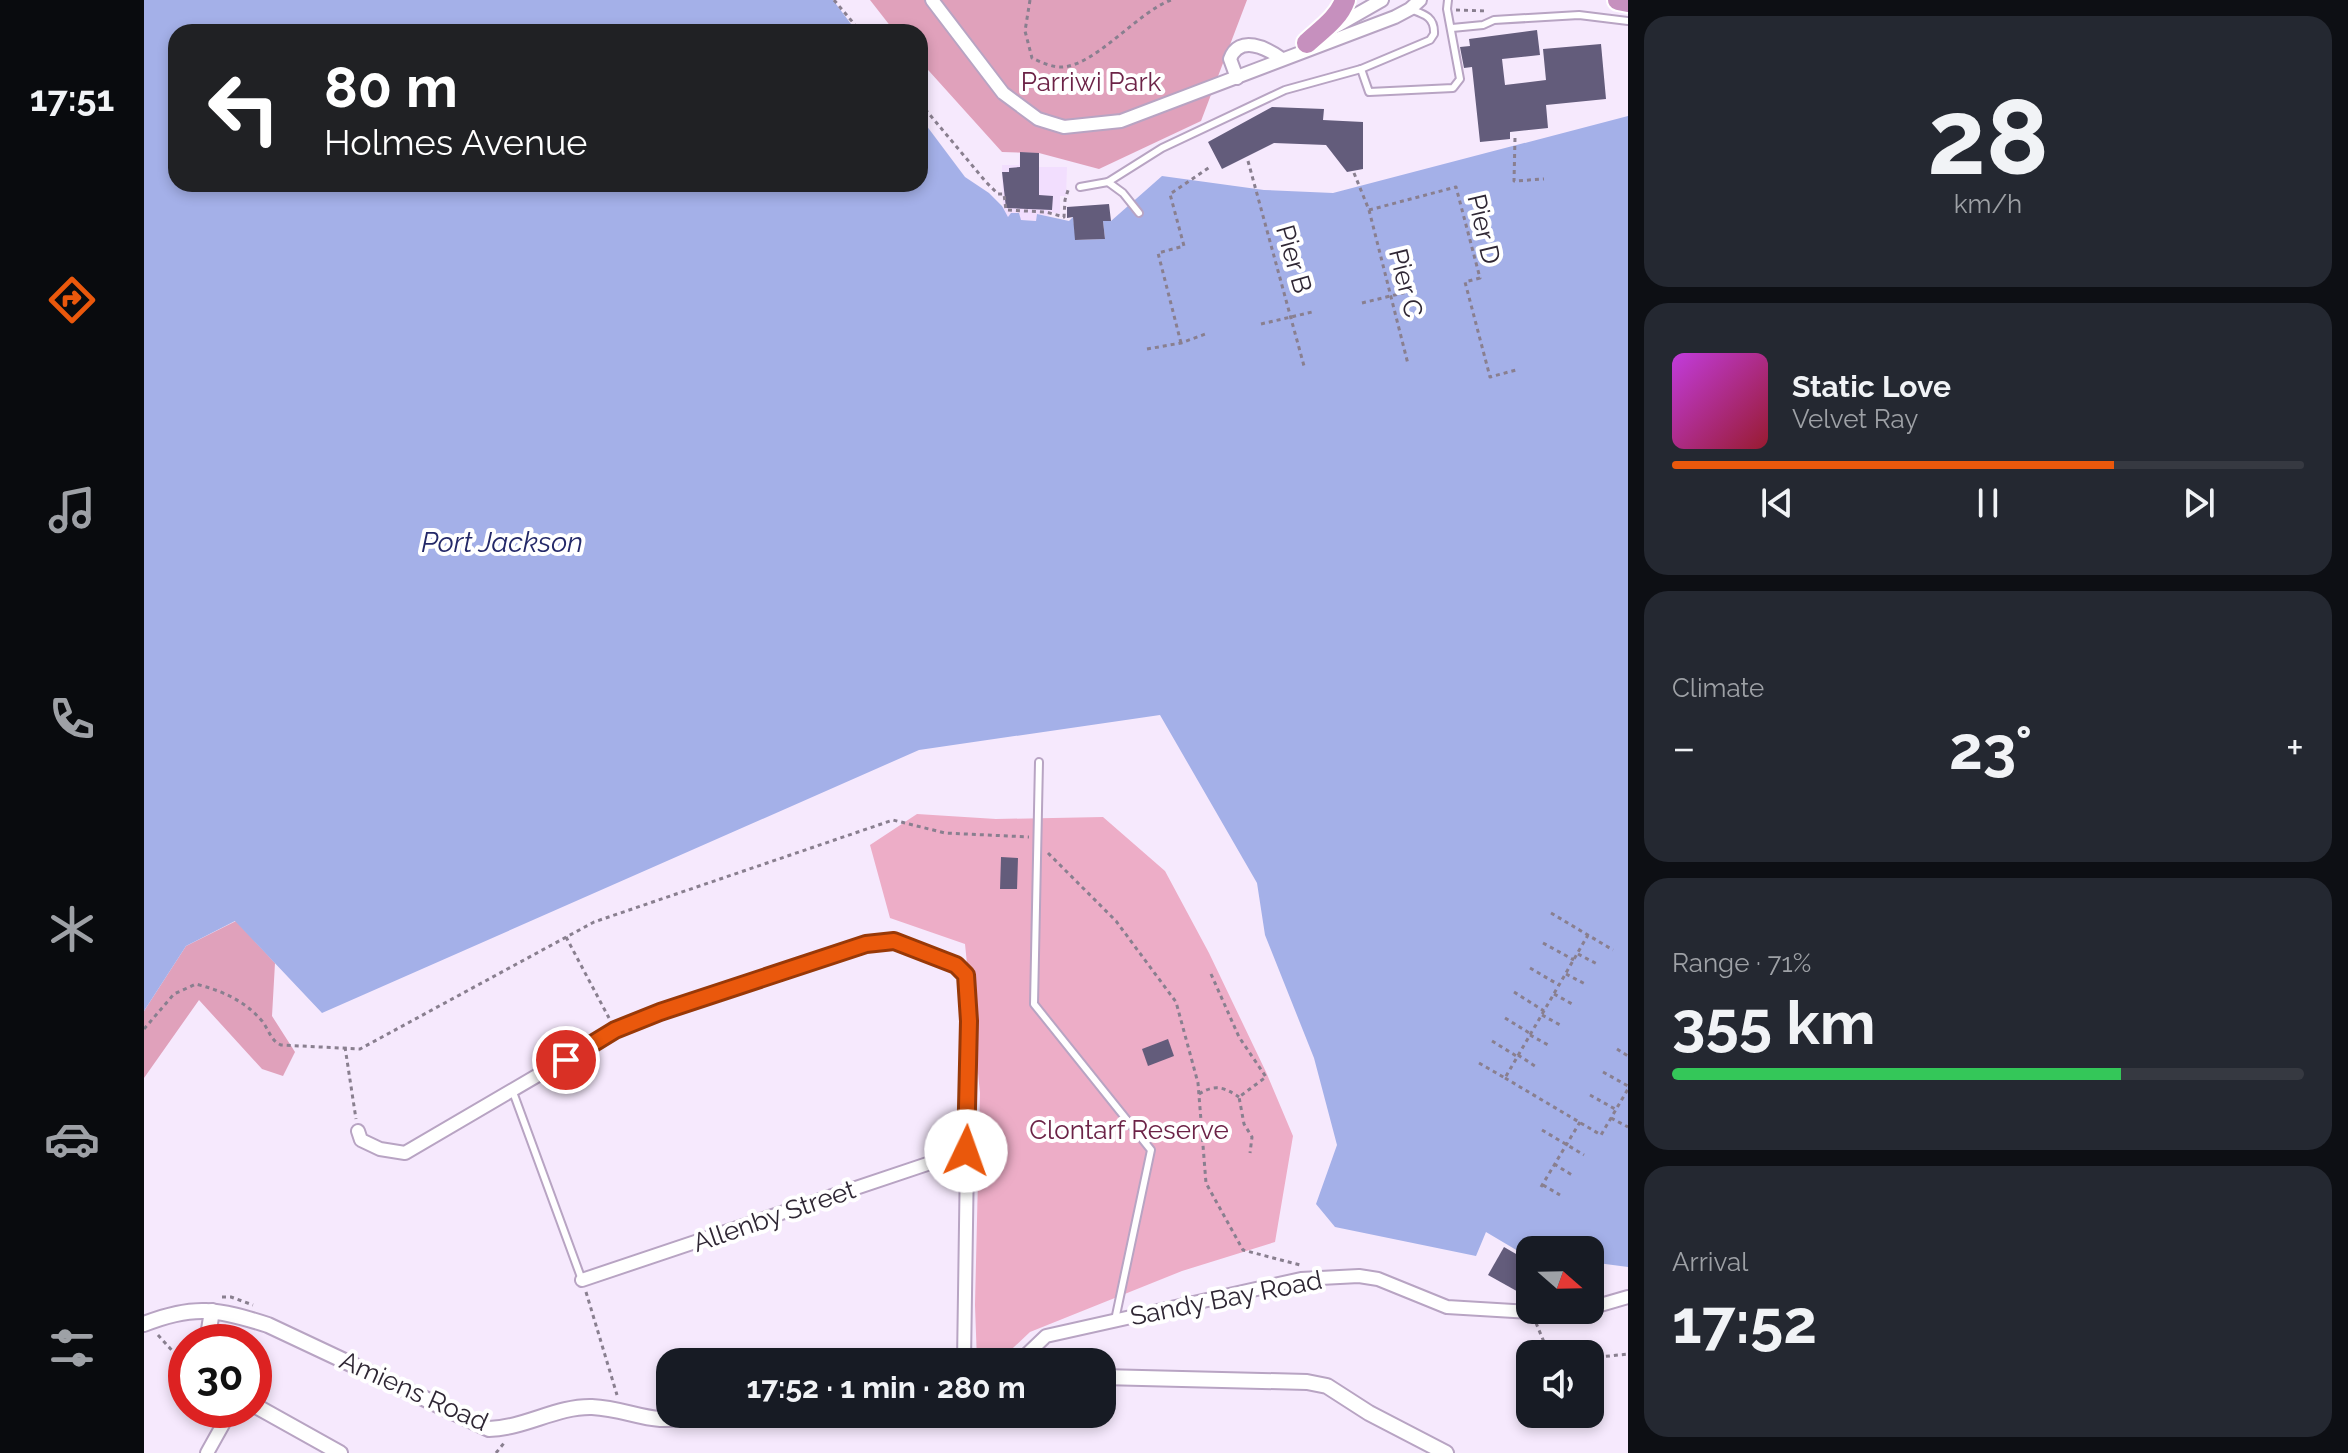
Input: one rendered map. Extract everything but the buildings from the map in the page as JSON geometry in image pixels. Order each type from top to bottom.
[{"type":"highway","points":[[1307,43],[1334,19],[1345,0]]},
{"type":"highway","points":[[1618,0],[1628,2]]},
{"type":"street","points":[[932,0],[1003,93],[1038,119],[1064,127],[1121,121],[1395,17],[1415,5]]},
{"type":"street","points":[[1286,58],[1382,0]]},
{"type":"street","points":[[1237,78],[1230,59],[1232,51],[1239,46],[1255,44],[1286,58]]},
{"type":"street","points":[[358,1131],[361,1140],[380,1149],[405,1153],[615,1030],[660,1012],[866,944],[894,941],[956,965],[966,975],[969,1021],[964,1348]]},
{"type":"street","name":"Allenby Street","points":[[582,1280],[966,1151]]},
{"type":"street","name":"Sandy Bay Road","points":[[1033,1348],[1046,1336],[1301,1279],[1359,1276],[1394,1285],[1447,1307],[1516,1311]]},
{"type":"street","points":[[1604,1304],[1628,1297]]},
{"type":"street","points":[[211,1324],[215,1304]]},
{"type":"street","name":"Amiens Road","points":[[150,1328],[172,1313],[215,1304],[268,1325],[489,1429],[511,1428],[574,1408],[591,1407],[656,1420]]},
{"type":"street","points":[[1116,1377],[1292,1381],[1327,1386],[1369,1413],[1446,1453]]},
{"type":"street","points":[[272,1415],[340,1453]]},
{"type":"street","points":[[207,1453],[221,1428]]},
{"type":"lane","points":[[1361,69],[1369,92],[1453,88],[1460,79],[1448,0]]},
{"type":"lane","points":[[1080,187],[1108,182],[1162,148],[1285,90],[1361,69],[1430,40],[1434,34],[1432,21],[1415,5]]},
{"type":"lane","points":[[1452,28],[1483,25],[1494,20],[1579,15],[1628,21]]},
{"type":"lane","points":[[1108,182],[1123,193],[1139,213]]},
{"type":"lane","points":[[1039,762],[1034,1004],[1151,1150],[1115,1320]]},
{"type":"lane","points":[[513,1092],[582,1280]]},
{"type":"path","points":[[834,0],[854,24]]},
{"type":"path","points":[[1030,0],[1025,31],[1032,58],[1062,67],[1076,63],[1117,38],[1156,6],[1171,0]]},
{"type":"path","points":[[1453,10],[1486,10],[1492,14]]},
{"type":"path","points":[[928,112],[998,194],[1004,194],[1006,210],[1046,212],[1064,217],[1069,187],[1080,187]]},
{"type":"path","points":[[1515,138],[1514,181],[1544,179]]},
{"type":"path","name":"Pier B","points":[[1248,161],[1304,366]]},
{"type":"path","points":[[1181,343],[1158,253],[1184,246],[1170,194],[1210,167]]},
{"type":"path","name":"Pier C","points":[[1354,173],[1369,210],[1408,364]]},
{"type":"path","name":"Pier D","points":[[1369,210],[1456,187],[1480,278],[1465,282],[1490,377],[1516,370]]},
{"type":"path","points":[[1362,303],[1415,290]]},
{"type":"path","points":[[1261,324],[1312,312]]},
{"type":"path","points":[[1147,349],[1181,343],[1208,333]]},
{"type":"path","points":[[1551,913],[1613,950]]},
{"type":"path","points":[[1505,1078],[1588,935]]},
{"type":"path","points":[[566,937],[615,1030]]},
{"type":"path","points":[[1543,943],[1574,960]]},
{"type":"path","points":[[1578,953],[1599,965]]},
{"type":"path","points":[[1530,968],[1559,985]]},
{"type":"path","points":[[1211,974],[1239,1037],[1266,1077],[1239,1097]]},
{"type":"path","points":[[1566,974],[1587,985]]},
{"type":"path","points":[[1514,992],[1562,1026]]},
{"type":"path","points":[[1554,994],[1574,1005]]},
{"type":"path","points":[[1505,1018],[1550,1046]]},
{"type":"path","points":[[1492,1041],[1538,1068]]},
{"type":"path","points":[[345,1047],[358,1131]]},
{"type":"path","points":[[1617,1049],[1628,1056]]},
{"type":"path","points":[[1479,1063],[1601,1135],[1628,1088],[1603,1072]]},
{"type":"path","points":[[1199,1094],[1220,1086],[1239,1097],[1244,1124],[1252,1137],[1250,1153]]},
{"type":"path","points":[[1590,1095],[1615,1110]]},
{"type":"path","points":[[1611,1118],[1628,1127]]},
{"type":"path","points":[[1560,1195],[1541,1186],[1580,1122]]},
{"type":"path","points":[[1542,1130],[1584,1155]]},
{"type":"path","points":[[1554,1164],[1572,1175]]},
{"type":"path","points":[[582,1280],[622,1413]]},
{"type":"path","points":[[215,1304],[231,1297],[264,1310]]},
{"type":"path","points":[[150,1328],[168,1347]]},
{"type":"path","points":[[1604,1357],[1628,1354]]},
{"type":"shaded area","points":[[1020,152],[1039,153],[1039,167],[1067,167],[1066,196],[1060,196],[1060,214],[1037,214],[1036,221],[1020,220],[1019,214],[1008,217],[1003,209],[1002,165],[1019,165]]},
{"type":"green space","name":"Parriwi Park","points":[[870,0],[1247,0],[1201,121],[1099,169],[1039,153],[1002,152],[928,70],[928,24],[889,24]]},
{"type":"green space","name":"Clontarf Reserve","points":[[917,814],[996,819],[1103,817],[1165,871],[1209,953],[1293,1136],[1275,1242],[1182,1271],[1030,1332],[1013,1348],[977,1348],[980,1093],[965,944],[890,918],[870,845]]},
{"type":"green space","points":[[236,921],[275,963],[272,1016],[295,1052],[283,1076],[262,1069],[199,1000],[144,1078],[144,1011],[186,946]]},
{"type":"water","name":"Port Jackson","points":[[144,0],[833,0],[851,24],[168,24],[168,192],[928,192],[928,128],[965,177],[989,193],[1008,217],[1011,213],[1019,213],[1021,220],[1036,221],[1037,214],[1069,221],[1073,217],[1076,240],[1105,239],[1103,221],[1111,221],[1162,176],[1264,190],[1333,193],[1628,116],[1628,1267],[1604,1264],[1604,1236],[1516,1236],[1516,1250],[1486,1232],[1476,1256],[1335,1227],[1316,1204],[1337,1145],[1314,1058],[1265,935],[1257,883],[1160,715],[919,750],[322,1013],[235,921],[186,946],[144,1011]]},
{"type":"route","points":[[566,1060],[615,1030],[660,1012],[866,944],[894,941],[956,965],[966,975],[969,1021],[966,1151]]}]
